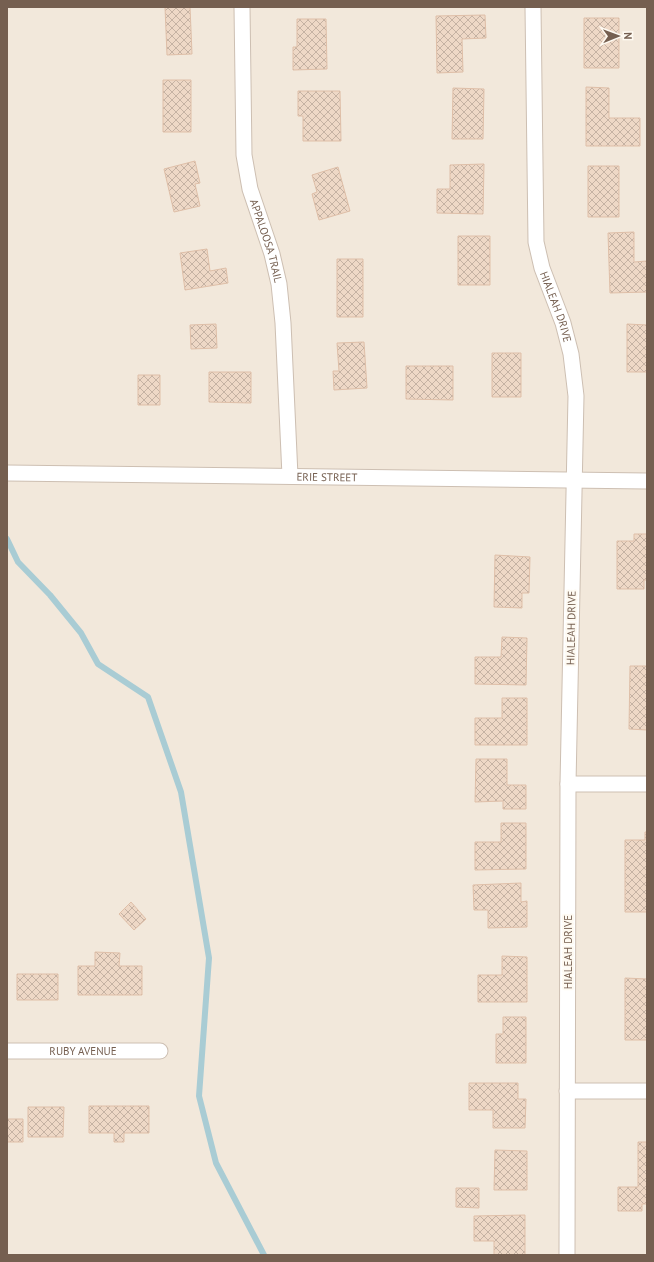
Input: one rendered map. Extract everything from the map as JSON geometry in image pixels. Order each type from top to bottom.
[{"type":"street","name":"APPALOOSA TRAIL","points":[[242,7],[244,155],[250,189],[272,254],[279,284],[283,322],[290,476]]},
{"type":"street","name":"HIALEAH DRIVE","points":[[533,7],[536,242],[542,268],[563,323],[571,354],[576,396],[573,480],[568,784],[567,1255]]},
{"type":"street","name":"ERIE STREET","points":[[7,473],[647,481]]},
{"type":"street","points":[[568,784],[647,784]]},
{"type":"street","name":"RUBY AVENUE","points":[[7,1051],[160,1051]]},
{"type":"street","points":[[567,1091],[647,1091]]},
{"type":"shaded area","points":[[7,7],[647,7],[647,1255],[7,1255]]},
{"type":"building","points":[[165,7],[190,7],[192,54],[167,55]]},
{"type":"building","points":[[485,15],[486,38],[462,39],[463,72],[437,73],[436,16]]},
{"type":"building","points":[[584,18],[619,18],[619,68],[584,68]]},
{"type":"building","points":[[297,19],[326,19],[327,69],[293,70],[293,47],[297,47]]},
{"type":"building","points":[[163,80],[191,80],[191,132],[163,132]]},
{"type":"building","points":[[586,87],[609,88],[609,118],[640,118],[640,146],[586,146]]},
{"type":"building","points":[[453,88],[484,89],[483,139],[452,139]]},
{"type":"building","points":[[298,91],[340,91],[341,141],[303,141],[303,116],[298,116]]},
{"type":"building","points":[[195,161],[200,183],[195,184],[200,206],[174,212],[164,169]]},
{"type":"building","points":[[484,164],[483,214],[437,213],[437,189],[450,189],[450,165]]},
{"type":"building","points":[[588,166],[619,166],[619,217],[588,217]]},
{"type":"building","points":[[338,167],[350,211],[319,220],[312,194],[317,192],[312,175]]},
{"type":"building","points":[[634,232],[634,262],[647,261],[647,292],[610,293],[608,233]]},
{"type":"building","points":[[458,236],[490,236],[490,285],[458,285]]},
{"type":"building","points":[[207,249],[210,271],[226,268],[228,283],[185,290],[180,253]]},
{"type":"building","points":[[337,259],[363,259],[363,317],[337,317]]},
{"type":"building","points":[[216,324],[217,348],[191,349],[190,325]]},
{"type":"building","points":[[627,324],[647,325],[647,372],[627,372]]},
{"type":"building","points":[[364,342],[367,388],[334,390],[333,371],[339,371],[337,343]]},
{"type":"building","points":[[492,353],[521,353],[521,397],[492,397]]},
{"type":"building","points":[[406,366],[453,366],[453,400],[406,399]]},
{"type":"building","points":[[209,372],[251,372],[251,403],[209,402]]},
{"type":"building","points":[[138,375],[160,375],[160,405],[138,405]]},
{"type":"building","points":[[634,534],[647,534],[647,580],[644,580],[644,589],[617,589],[617,541],[634,541]]},
{"type":"building","points":[[495,555],[530,557],[529,593],[522,593],[522,608],[494,607]]},
{"type":"building","points":[[502,637],[527,638],[526,685],[475,684],[475,657],[501,657]]},
{"type":"building","points":[[630,666],[647,666],[647,730],[629,729]]},
{"type":"building","points":[[502,698],[527,698],[527,745],[475,745],[475,718],[502,718]]},
{"type":"building","points":[[476,759],[507,759],[507,785],[526,785],[526,809],[503,809],[503,801],[475,802]]},
{"type":"building","points":[[501,823],[526,823],[526,869],[475,870],[475,842],[501,842]]},
{"type":"building","points":[[645,832],[647,832],[647,912],[625,912],[625,840],[645,840]]},
{"type":"building","points":[[521,883],[521,902],[527,901],[527,927],[488,928],[488,910],[474,910],[473,885]]},
{"type":"building","points":[[131,902],[146,919],[134,930],[119,914]]},
{"type":"building","points":[[95,952],[120,953],[119,966],[142,966],[142,995],[78,995],[78,966],[95,966]]},
{"type":"building","points":[[502,956],[527,957],[527,1002],[478,1002],[478,975],[502,975]]},
{"type":"building","points":[[17,974],[58,974],[58,1000],[17,1000]]},
{"type":"building","points":[[625,978],[647,979],[647,1040],[625,1040]]},
{"type":"building","points":[[503,1017],[526,1017],[526,1063],[496,1063],[496,1034],[503,1034]]},
{"type":"building","points":[[469,1083],[518,1083],[518,1099],[526,1099],[525,1128],[493,1128],[493,1110],[469,1110]]},
{"type":"building","points":[[89,1106],[149,1106],[149,1133],[124,1133],[124,1142],[114,1142],[114,1133],[89,1133]]},
{"type":"building","points":[[28,1107],[64,1107],[63,1137],[28,1137]]},
{"type":"building","points":[[7,1119],[23,1119],[23,1142],[7,1142]]},
{"type":"building","points":[[638,1142],[647,1142],[647,1204],[642,1204],[642,1211],[618,1211],[618,1187],[638,1187]]},
{"type":"building","points":[[495,1150],[527,1151],[527,1190],[494,1190]]},
{"type":"building","points":[[456,1188],[479,1188],[479,1208],[456,1207]]},
{"type":"building","points":[[525,1215],[525,1255],[494,1255],[494,1241],[474,1241],[474,1216]]},
{"type":"waterway","points":[[7,539],[18,562],[50,595],[81,633],[98,664],[148,697],[181,792],[209,958],[199,1096],[216,1163],[264,1255]]}]
